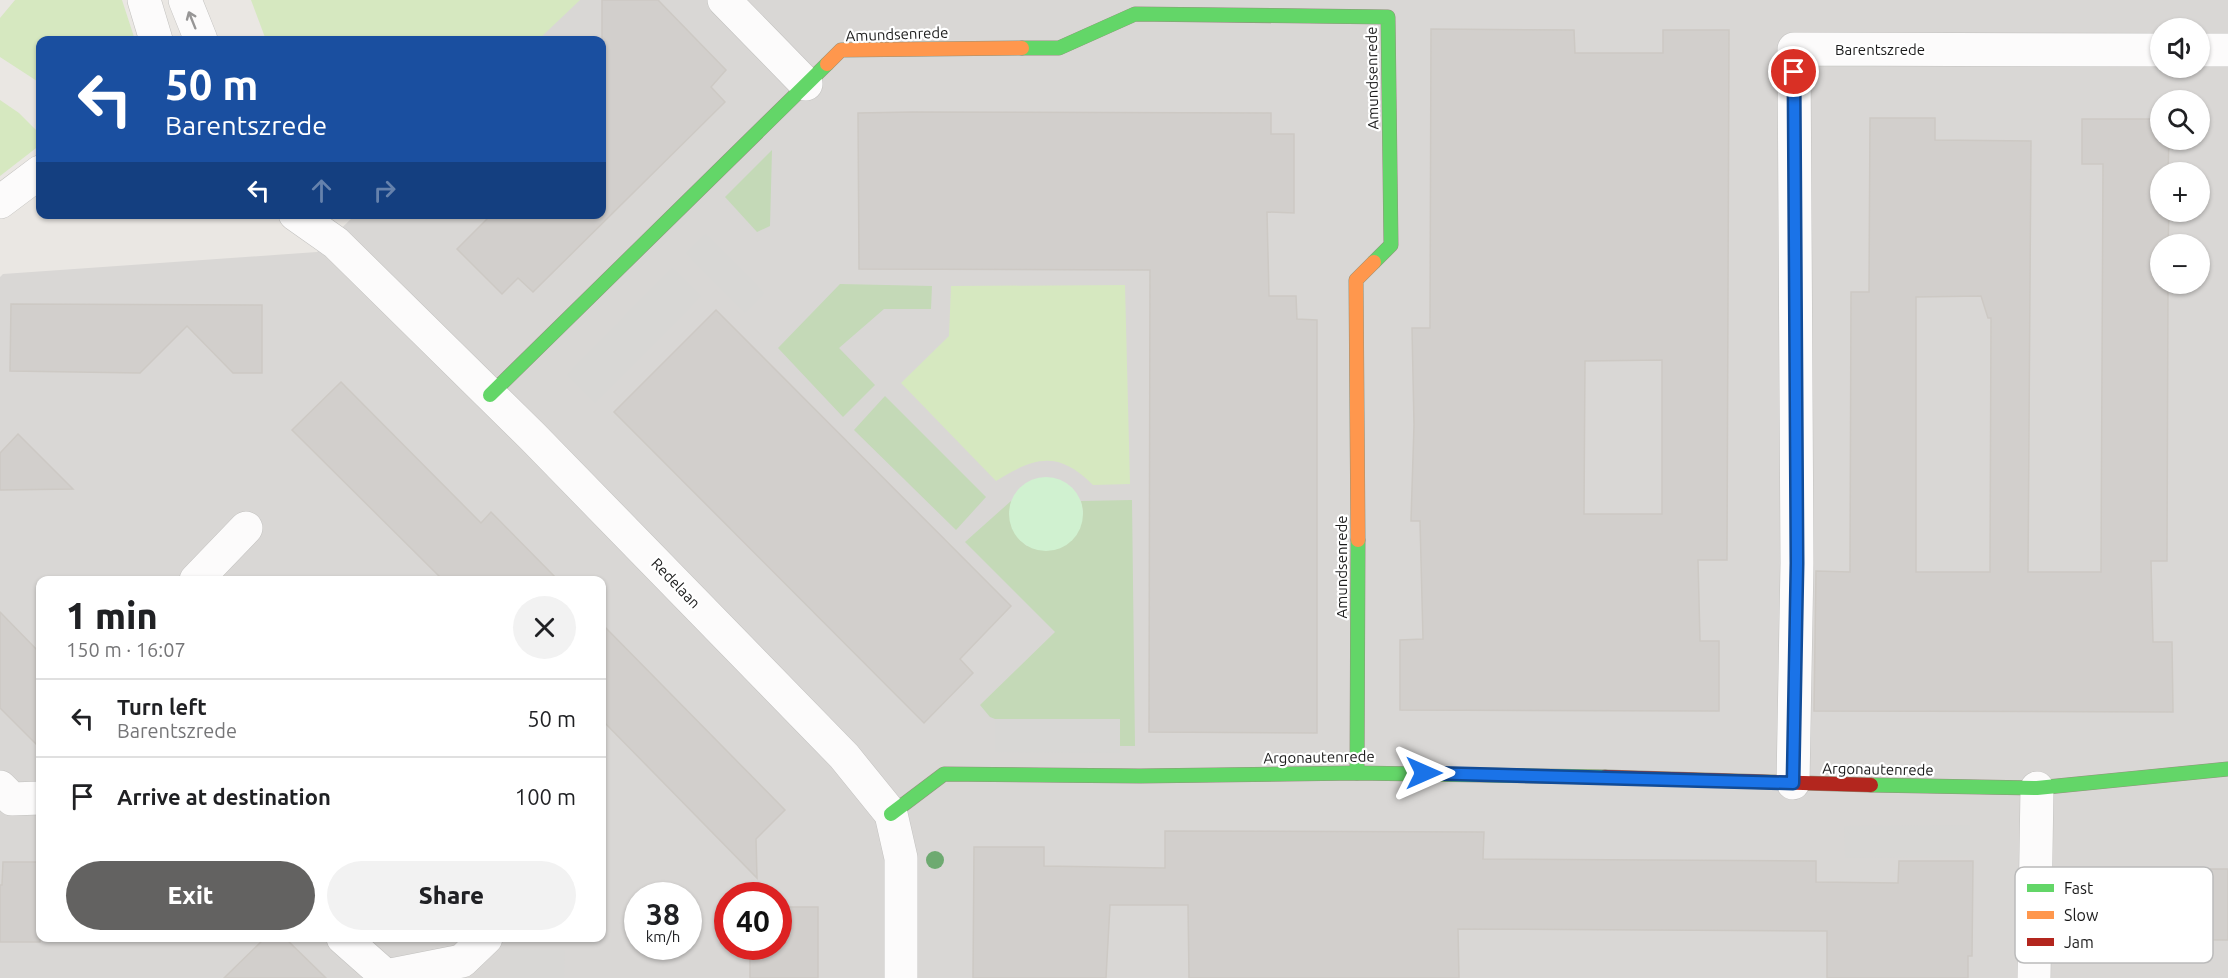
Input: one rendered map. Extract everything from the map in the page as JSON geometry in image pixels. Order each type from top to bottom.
[{"type":"street","points":[[144,0],[155,36]]},
{"type":"street","points":[[185,0],[199,36]]},
{"type":"street","points":[[724,0],[806,84]]},
{"type":"street","name":"Amundsenrede","points":[[490,395],[842,50],[1059,48],[1135,15],[1388,17],[1392,245],[1356,280],[1357,773]]},
{"type":"street","name":"Barentszrede","points":[[1793,783],[1797,563],[1794,49],[2150,50]]},
{"type":"street","points":[[2210,50],[2228,50]]},
{"type":"street","points":[[0,202],[36,175]]},
{"type":"street","name":"Redelaan","points":[[302,219],[336,243],[490,395],[844,756],[891,814],[901,858],[901,978]]},
{"type":"street","name":"Redelaan","points":[[321,219],[336,243]]},
{"type":"street","points":[[200,576],[246,528]]},
{"type":"street","name":"Argonautenrede","points":[[891,814],[944,774],[1140,776],[1492,774],[2037,788],[2228,769]]},
{"type":"street","points":[[0,787],[12,799],[36,798]]},
{"type":"street","points":[[2036,867],[2037,788]]},
{"type":"street","points":[[347,942],[386,977],[462,961],[482,942]]},
{"type":"street","points":[[2034,963],[2034,978]]},
{"type":"shaded area","points":[[565,0],[2228,0],[2228,978],[0,978],[0,277],[3,274],[317,252],[351,219],[606,219],[606,36],[529,36]]},
{"type":"shaded area","points":[[706,234],[764,293],[745,313],[686,253]]},
{"type":"shaded area","points":[[672,268],[701,296],[595,403],[567,375]]},
{"type":"shaded area","points":[[995,719],[1120,719],[1120,753],[995,752]]},
{"type":"shaded area","points":[[1970,825],[1970,857],[1845,858],[1844,826]]},
{"type":"shaded area","points":[[510,949],[565,950],[564,978],[510,978]]},
{"type":"green space","points":[[15,0],[122,0],[134,36],[36,36],[36,80],[0,57],[0,18]]},
{"type":"green space","points":[[251,0],[580,0],[542,36],[264,36]]},
{"type":"green space","points":[[0,100],[19,113],[36,130],[36,148],[0,176]]},
{"type":"green space","points":[[772,150],[770,226],[757,232],[725,197]]},
{"type":"green space","points":[[840,284],[932,286],[931,309],[884,309],[839,348],[875,385],[843,417],[778,348]]},
{"type":"green space","points":[[1125,285],[1130,484],[1093,485],[1069,466],[1046,461],[1035,462],[996,481],[901,383],[949,336],[951,286]]},
{"type":"green space","points":[[885,396],[986,497],[956,530],[854,430]]},
{"type":"green space","points":[[1046,477],[1060,480],[1072,488],[1080,500],[1083,514],[1080,528],[1072,540],[1060,548],[1046,551],[1032,548],[1020,540],[1012,528],[1009,514],[1012,500],[1020,488],[1032,480]]},
{"type":"green space","points":[[1132,500],[1135,746],[1120,746],[1120,719],[995,719],[990,717],[980,705],[1055,632],[965,542],[1011,501],[1012,526],[1027,546],[1079,530],[1083,512],[1081,501]]},
{"type":"building","points":[[602,0],[658,0],[726,70],[711,87],[725,102],[533,292],[518,278],[502,294],[457,249],[487,219],[606,219],[606,36],[602,36]]},
{"type":"building","points":[[1431,29],[1574,30],[1575,53],[1663,53],[1663,30],[1729,30],[1727,560],[1698,560],[1700,641],[1719,641],[1719,711],[1400,710],[1400,640],[1423,639],[1420,521],[1411,521],[1414,425],[1412,328],[1430,328]],"holes":[[[1662,360],[1662,514],[1584,514],[1585,361]]]},
{"type":"building","points":[[858,113],[1271,113],[1271,134],[1294,134],[1294,213],[1267,212],[1269,296],[1296,296],[1297,319],[1317,320],[1317,733],[1149,732],[1150,270],[859,269]]},
{"type":"building","points":[[1870,118],[1935,118],[1935,140],[2031,141],[2028,572],[2101,572],[2103,164],[2082,164],[2082,119],[2150,119],[2150,150],[2169,150],[2168,162],[2150,162],[2150,222],[2169,222],[2168,234],[2150,234],[2150,294],[2168,294],[2167,561],[2151,561],[2153,642],[2172,642],[2173,712],[1814,711],[1816,571],[1850,572],[1851,292],[1869,292]],"holes":[[[1981,296],[1988,318],[1991,318],[1990,572],[1916,572],[1916,297]]]},
{"type":"building","points":[[11,304],[262,305],[262,373],[233,373],[187,326],[140,373],[10,371]]},
{"type":"building","points":[[716,310],[1011,606],[960,659],[973,673],[924,723],[614,412]]},
{"type":"building","points":[[341,382],[481,523],[491,512],[554,576],[439,576],[292,430]]},
{"type":"building","points":[[18,434],[73,489],[0,490],[0,453]]},
{"type":"building","points":[[0,612],[36,649],[36,744],[0,708]]},
{"type":"building","points":[[606,628],[785,810],[756,839],[757,878],[606,724]]},
{"type":"building","points":[[1165,831],[1484,832],[1483,859],[1816,861],[1816,882],[1898,883],[1899,861],[1973,861],[1972,956],[1968,956],[1968,978],[1827,978],[1827,931],[1458,929],[1459,978],[1189,978],[1188,905],[1110,905],[1106,978],[973,978],[974,847],[1044,847],[1044,866],[1165,868]]},
{"type":"building","points":[[3,862],[36,862],[36,942],[0,942],[0,885],[2,885]]},
{"type":"building","points":[[2213,869],[2228,869],[2228,940],[2213,940]]},
{"type":"building","points":[[792,907],[818,907],[818,978],[750,978],[750,960],[792,960]]},
{"type":"building","points":[[261,942],[289,942],[326,978],[224,978]]},
{"type":"traffic: fast","points":[[1022,48],[1059,48],[1135,14],[1388,17],[1391,245],[1374,262]]},
{"type":"traffic: fast","points":[[490,395],[827,64]]},
{"type":"traffic: fast","points":[[1357,773],[1358,540]]},
{"type":"traffic: fast","points":[[1871,785],[2037,788],[2228,769]]},
{"type":"traffic: fast","points":[[891,814],[944,774],[1140,776],[1357,773],[1605,777]]},
{"type":"traffic: slow","points":[[827,64],[841,50],[1022,48]]},
{"type":"traffic: slow","points":[[1358,540],[1356,280],[1374,262]]},
{"type":"traffic: jam","points":[[1605,777],[1871,785]]},
{"type":"route","points":[[1424,773],[1793,783],[1797,563],[1794,72]]}]
